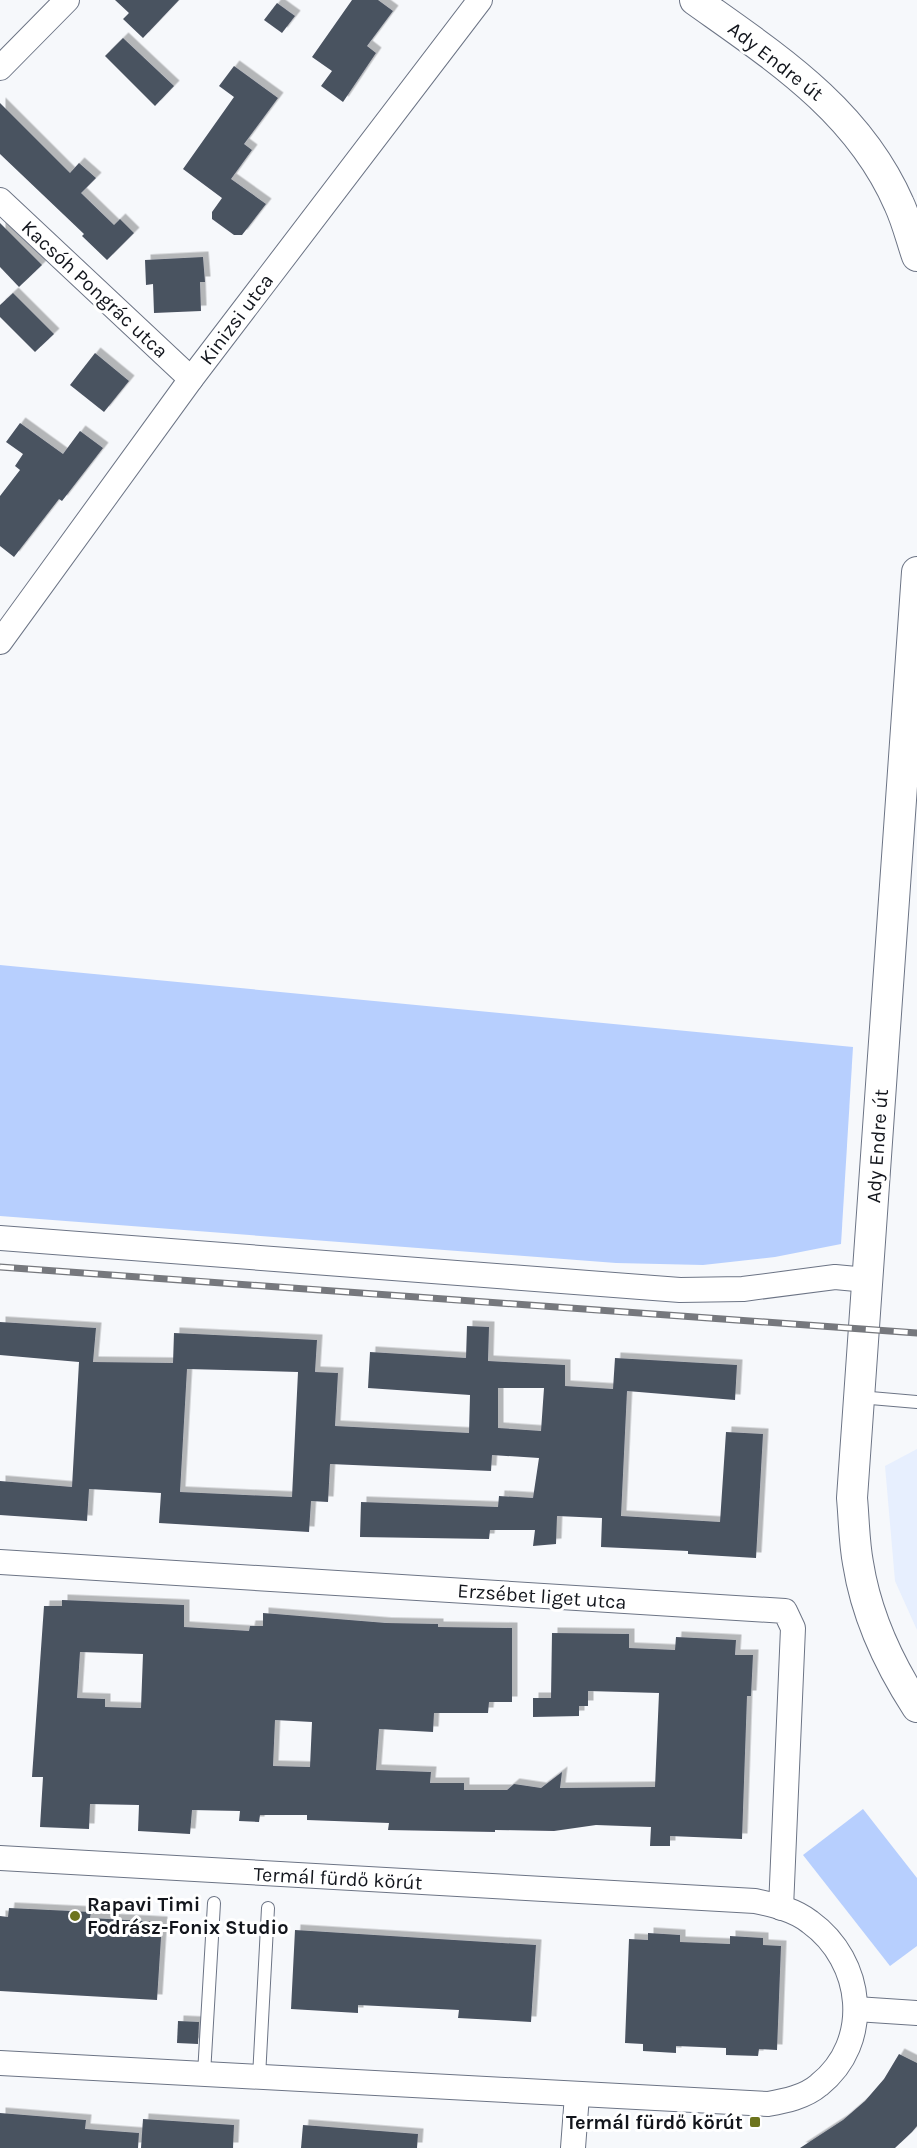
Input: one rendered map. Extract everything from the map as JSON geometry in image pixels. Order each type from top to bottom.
[{"type":"street","points":[[0,68],[67,0]]},
{"type":"street","name":"Kinizsi utca","points":[[0,642],[191,379],[480,0]]},
{"type":"street","name":"Ady Endre út","points":[[695,0],[794,70],[837,110],[865,143],[894,194],[917,256]]},
{"type":"street","name":"Kacsóh Pongrác utca","points":[[0,200],[191,379]]},
{"type":"street","name":"Ady Endre út","points":[[917,572],[852,1498],[858,1563],[878,1633],[899,1679],[917,1707]]},
{"type":"street","points":[[0,1238],[680,1290],[742,1289],[835,1277],[867,1280]]},
{"type":"street","name":"Erzsébet liget utca","points":[[0,1562],[785,1611],[793,1628],[781,1908]]},
{"type":"street","name":"Termál fürdő körút","points":[[0,1858],[755,1901],[781,1908],[809,1921],[834,1946],[853,1980],[856,2009],[848,2048],[840,2063],[819,2086],[787,2100],[768,2104],[0,2063]]},
{"type":"street","points":[[856,2009],[917,2013]]},
{"type":"street","points":[[573,2148],[577,2095]]},
{"type":"lane","points":[[859,1397],[917,1402]]},
{"type":"lane","points":[[204,2074],[214,1904]]},
{"type":"lane","points":[[259,2077],[268,1908]]},
{"type":"shaded area","points":[[0,965],[853,1047],[841,1244],[775,1257],[703,1265],[616,1263],[0,1216]]},
{"type":"shaded area","points":[[917,1449],[917,1630],[895,1581],[885,1466]]},
{"type":"shaded area","points":[[863,1809],[917,1878],[917,1946],[890,1966],[803,1855]]},
{"type":"building","points":[[115,0],[179,0],[143,38],[123,19],[129,13]]},
{"type":"building","points":[[352,0],[378,0],[393,11],[367,46],[376,53],[343,102],[321,86],[332,71],[312,57]]},
{"type":"building","points":[[277,3],[295,16],[282,33],[264,20]]},
{"type":"building","points":[[123,38],[174,86],[155,106],[105,56]]},
{"type":"building","points":[[234,66],[278,98],[244,144],[252,150],[231,179],[266,204],[242,235],[234,235],[212,219],[212,212],[222,198],[183,169],[234,97],[219,86]]},
{"type":"building","points":[[0,103],[70,173],[79,163],[96,178],[81,193],[114,225],[120,219],[134,233],[107,260],[82,236],[84,234],[0,154]]},
{"type":"building","points":[[0,223],[42,265],[19,287],[0,267]]},
{"type":"building","points":[[203,257],[205,282],[200,282],[201,311],[154,313],[153,284],[146,285],[145,260]]},
{"type":"building","points":[[13,293],[54,334],[35,352],[0,317],[0,305]]},
{"type":"building","points":[[95,353],[129,381],[104,412],[70,385]]},
{"type":"building","points":[[20,423],[63,454],[80,431],[103,448],[62,501],[59,499],[14,557],[0,546],[0,496],[20,470],[15,466],[23,454],[6,442]]},
{"type":"building","points":[[0,1322],[96,1328],[93,1362],[173,1363],[174,1333],[317,1340],[315,1372],[338,1373],[335,1426],[469,1433],[470,1395],[368,1388],[370,1352],[466,1358],[467,1326],[489,1327],[488,1361],[565,1365],[565,1386],[613,1389],[615,1358],[737,1365],[735,1400],[627,1391],[621,1516],[720,1522],[726,1432],[763,1434],[756,1558],[688,1554],[688,1551],[601,1547],[602,1518],[557,1516],[556,1544],[533,1546],[535,1530],[490,1530],[489,1539],[360,1537],[361,1502],[498,1507],[499,1496],[533,1498],[539,1458],[492,1455],[491,1471],[330,1464],[328,1502],[311,1501],[309,1532],[159,1523],[161,1493],[89,1489],[87,1521],[0,1515],[0,1481],[72,1487],[79,1362],[0,1355]],"holes":[[[187,1369],[298,1372],[292,1497],[180,1492]],[[498,1388],[544,1388],[541,1431],[498,1428]]]},
{"type":"building","points":[[62,1600],[184,1605],[184,1627],[249,1631],[250,1626],[263,1626],[263,1613],[386,1623],[438,1624],[438,1627],[512,1628],[512,1702],[489,1702],[488,1713],[434,1713],[433,1732],[379,1729],[376,1770],[431,1772],[430,1783],[464,1783],[464,1790],[507,1790],[514,1784],[541,1788],[562,1772],[560,1788],[655,1787],[659,1693],[588,1691],[588,1706],[579,1706],[579,1716],[533,1717],[533,1698],[551,1698],[552,1633],[629,1634],[629,1648],[675,1650],[676,1637],[736,1640],[735,1655],[753,1655],[751,1696],[747,1696],[742,1839],[670,1836],[670,1846],[650,1846],[651,1827],[596,1825],[554,1831],[495,1830],[495,1832],[388,1830],[389,1823],[307,1820],[307,1815],[260,1815],[259,1822],[239,1821],[240,1811],[192,1810],[190,1834],[138,1831],[139,1805],[90,1804],[89,1829],[40,1827],[43,1777],[32,1777],[44,1606],[62,1606]],"holes":[[[80,1652],[143,1654],[141,1708],[105,1707],[105,1699],[77,1698]],[[275,1720],[312,1722],[310,1767],[273,1766]]]},
{"type":"building","points":[[9,1908],[91,1912],[90,1918],[162,1922],[157,2000],[0,1991],[0,1916],[8,1917]]},
{"type":"building","points":[[295,1930],[536,1945],[531,2022],[458,2018],[459,2010],[358,2005],[358,2013],[291,2009]]},
{"type":"building","points":[[648,1933],[680,1935],[680,1942],[730,1944],[730,1936],[763,1938],[763,1945],[781,1946],[777,2050],[759,2049],[758,2056],[726,2055],[726,2048],[676,2046],[676,2053],[643,2051],[643,2044],[625,2043],[629,1939],[648,1940]]},
{"type":"building","points":[[178,2021],[199,2022],[198,2044],[177,2043]]},
{"type":"building","points":[[899,2054],[917,2063],[917,2126],[912,2132],[895,2148],[800,2148],[843,2120],[865,2101],[884,2079]]},
{"type":"building","points":[[0,2113],[86,2120],[85,2129],[139,2133],[138,2148],[0,2148]]},
{"type":"building","points":[[143,2119],[234,2125],[233,2148],[141,2148]]},
{"type":"building","points":[[303,2125],[418,2134],[417,2148],[301,2148]]},
{"type":"railway","points":[[0,1267],[917,1333]]},
{"type":"place","name":"Rapavi Timi Fodrász-Fonix Studio","points":[[75,1916]]},
{"type":"place","name":"Termál fürdő körút","points":[[755,2122]]}]
